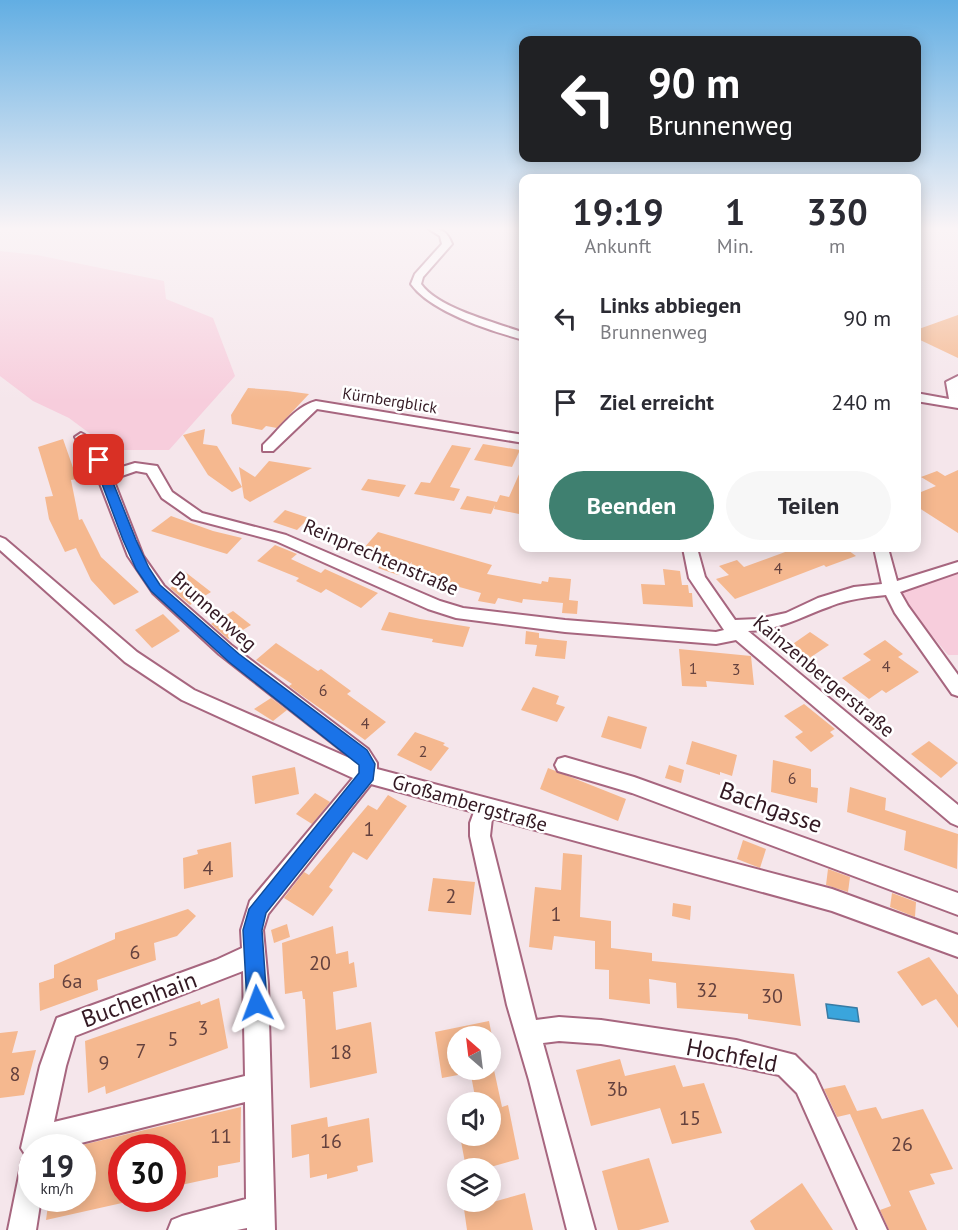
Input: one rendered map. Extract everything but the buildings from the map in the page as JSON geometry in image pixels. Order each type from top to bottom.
[{"type":"street","points":[[417,286],[420,292],[434,301],[519,335]]},
{"type":"street","points":[[921,398],[957,404],[952,382],[958,380]]},
{"type":"street","name":"Kürnbergblick","points":[[268,448],[285,434],[305,408],[316,405],[519,438]]},
{"type":"street","name":"Brunnenweg","points":[[81,437],[99,460],[129,540],[143,569],[156,588],[234,658],[361,755],[367,764],[367,775]]},
{"type":"street","name":"Reinprechtenstraße","points":[[105,477],[135,467],[152,469],[167,495],[197,516],[281,538],[434,606],[462,614],[565,626],[716,638],[734,630],[790,618],[824,602],[854,593],[891,589],[958,567]]},
{"type":"street","name":"Großambergstraße","points":[[0,542],[131,657],[188,695],[367,775],[832,900],[958,946]]},
{"type":"street","name":"Kainzenbergerstraße","points":[[691,552],[697,578],[734,630],[958,817]]},
{"type":"street","points":[[882,552],[891,589],[901,609],[955,678]]},
{"type":"street","name":"Bachgasse","points":[[565,765],[634,785],[958,904]]},
{"type":"street","points":[[182,1230],[260,1220],[252,930],[258,909],[367,775]]},
{"type":"street","points":[[486,807],[480,823],[480,836],[528,1033],[581,1230]]},
{"type":"street","name":"Buchenhain","points":[[38,1134],[53,1065],[66,1027],[221,970],[254,954]]},
{"type":"street","name":"Hochfeld","points":[[528,1033],[559,1029],[601,1032],[736,1053],[786,1064],[806,1084],[873,1230]]},
{"type":"street","name":"Buchenhain","points":[[74,1134],[258,1086]]},
{"type":"street","points":[[22,1230],[25,1212]]},
{"type":"shaded area","points":[[0,286],[165,286],[166,299],[213,318],[235,376],[169,450],[112,450],[69,418],[33,401],[0,376]]},
{"type":"shaded area","points":[[958,573],[958,655],[948,655],[914,614],[901,593]]},
{"type":"water","points":[[826,1004],[857,1008],[859,1022],[828,1018]]},
{"type":"route","points":[[99,460],[129,540],[143,569],[156,588],[174,607],[234,658],[361,755],[367,764],[367,775],[258,909],[252,930],[257,1003]]}]
